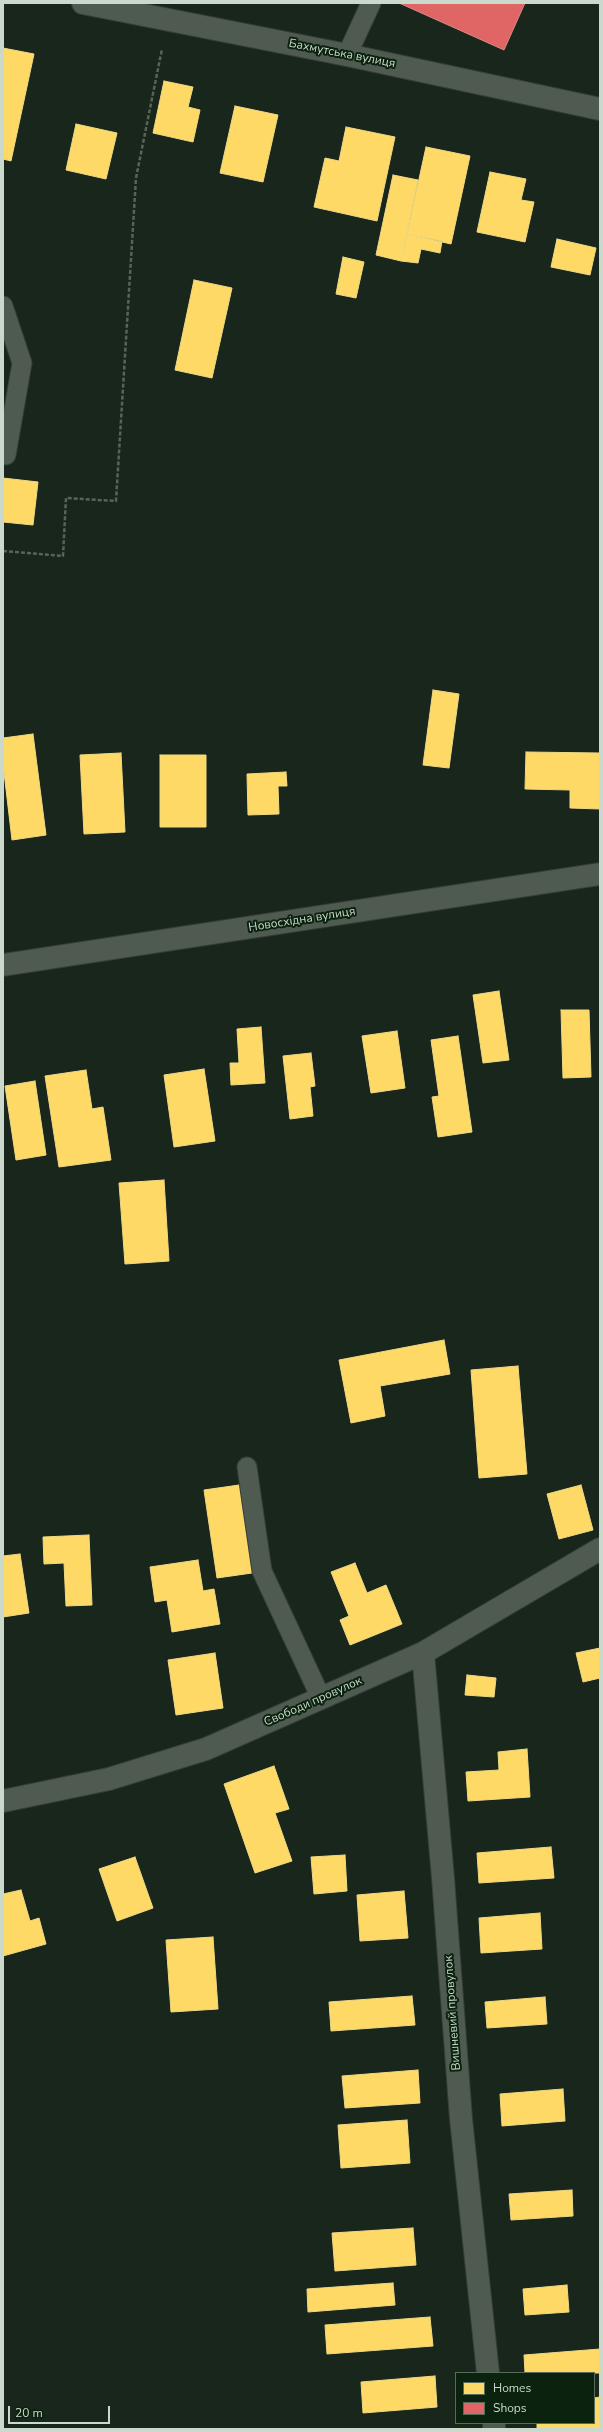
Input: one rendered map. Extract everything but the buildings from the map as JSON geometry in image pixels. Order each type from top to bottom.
[{"type":"street","name":"Бахмутська вулиця","points":[[83,3],[347,55],[600,109]]},
{"type":"street","name":"Новосхідна вулиця","points":[[3,966],[600,874]]},
{"type":"street","name":"Свободи провулок","points":[[3,1801],[108,1779],[206,1749],[423,1653],[600,1549]]},
{"type":"street","name":"Вишневий провулок","points":[[423,1653],[443,1878],[461,2119],[488,2372]]},
{"type":"lane","points":[[347,55],[371,3]]},
{"type":"lane","points":[[3,306],[22,363],[6,455]]},
{"type":"lane","points":[[247,1467],[262,1571],[321,1698]]},
{"type":"path","points":[[3,551],[63,556],[66,498],[116,501],[136,178],[168,20]]}]
